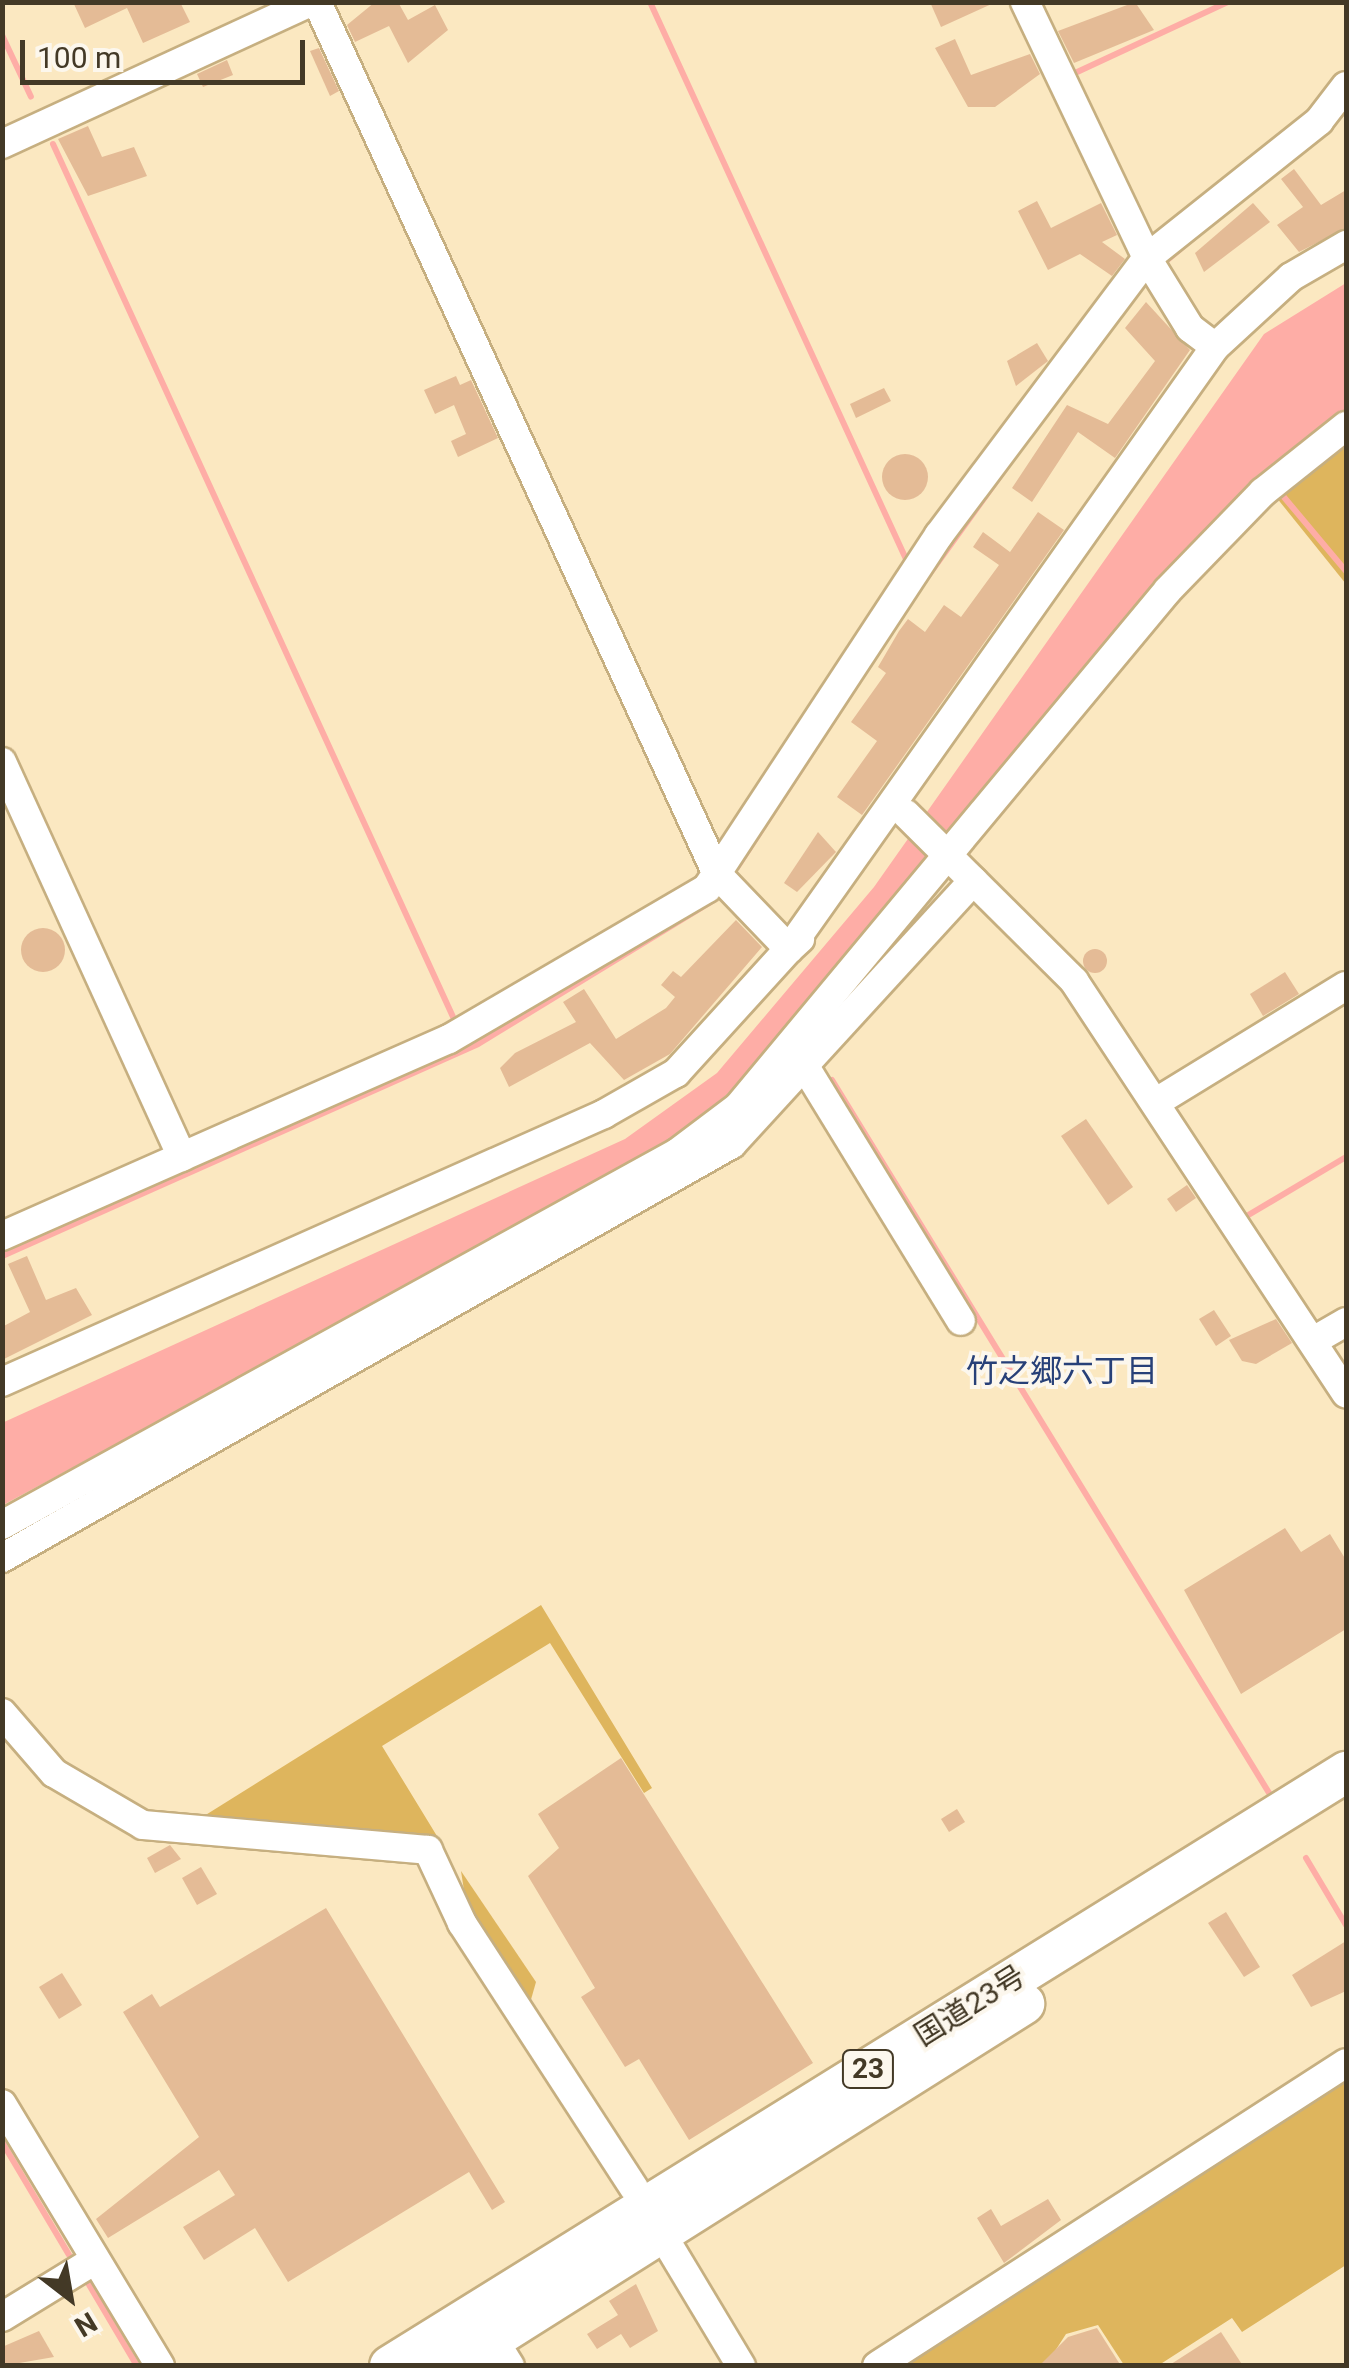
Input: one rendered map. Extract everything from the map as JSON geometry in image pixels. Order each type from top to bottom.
[{"type":"highway","name":"国道23号","points":[[390,2366],[493,2339],[1346,1772]]},
{"type":"highway","name":"国道23号","points":[[450,2366],[1346,1805]]},
{"type":"street","points":[[2,144],[314,2],[717,874],[790,949]]},
{"type":"street","points":[[1025,2],[1152,267],[1190,328],[1215,347]]},
{"type":"street","points":[[2,1236],[468,1029],[717,874],[939,535],[1152,267],[1319,121],[1346,86]]},
{"type":"street","points":[[790,949],[1215,347],[1290,277],[1346,245]]},
{"type":"street","points":[[2,1525],[677,1153],[738,1107],[1211,542],[1346,426]]},
{"type":"street","points":[[2,1382],[643,1094],[676,1073],[790,949],[839,904],[909,817],[968,723],[984,676]]},
{"type":"street","points":[[2,762],[182,1157]]},
{"type":"street","points":[[909,817],[1074,981],[1158,1102],[1346,1394]]},
{"type":"street","points":[[2,1558],[732,1144],[972,881]]},
{"type":"street","points":[[1158,1102],[1346,986]]},
{"type":"street","points":[[804,1065],[961,1321]]},
{"type":"street","points":[[1313,1341],[1346,1322]]},
{"type":"street","points":[[6,1726],[54,1773],[162,1831],[428,1850],[462,1922],[634,2188]]},
{"type":"street","points":[[876,2366],[1346,2063]]},
{"type":"street","points":[[2,2104],[160,2366]]},
{"type":"street","points":[[672,2251],[741,2366]]},
{"type":"street","points":[[2,2317],[95,2260]]},
{"type":"shaded area","points":[[1328,129],[1141,286],[926,584],[739,870],[731,866],[926,574],[1140,278]]},
{"type":"shaded area","points":[[1346,283],[1346,411],[1204,533],[751,1073],[664,1150],[3,1505],[2,1423],[625,1139],[717,1073],[874,887],[1264,334]]},
{"type":"shaded area","points":[[1346,436],[1346,584],[1272,492]]},
{"type":"shaded area","points":[[714,894],[718,901],[479,1047],[3,1259],[2,1248]]},
{"type":"shaded area","points":[[541,1605],[652,1788],[644,1793],[550,1643],[382,1746],[440,1841],[188,1826]]},
{"type":"shaded area","points":[[461,1871],[536,1982],[528,2010],[468,1916]]},
{"type":"shaded area","points":[[1346,2070],[1346,2265],[1242,2332],[1232,2318],[1159,2365],[1124,2365],[1098,2325],[1066,2334],[1046,2365],[893,2366]]},
{"type":"building","points":[[73,2],[180,2],[190,22],[143,43],[127,8],[85,28]]},
{"type":"building","points":[[375,2],[398,2],[408,20],[435,5],[448,30],[408,63],[389,26],[355,42],[347,25]]},
{"type":"building","points":[[930,2],[996,2],[941,27]]},
{"type":"building","points":[[1135,2],[1154,30],[1074,63],[1058,31]]},
{"type":"building","points":[[955,39],[971,75],[1030,54],[1040,74],[995,107],[968,107],[935,48]]},
{"type":"building","points":[[319,48],[339,91],[330,96],[310,51]]},
{"type":"building","points":[[227,60],[233,75],[203,87],[197,74]]},
{"type":"building","points":[[88,126],[102,157],[134,147],[147,176],[88,196],[58,139]]},
{"type":"building","points":[[1294,169],[1321,205],[1346,190],[1346,228],[1299,252],[1277,225],[1303,207],[1281,179]]},
{"type":"building","points":[[1037,201],[1051,228],[1101,203],[1117,235],[1102,242],[1125,259],[1112,276],[1080,254],[1048,270],[1018,211]]},
{"type":"building","points":[[1253,203],[1270,222],[1204,272],[1195,253]]},
{"type":"building","points":[[1146,302],[1190,350],[1115,458],[1078,432],[1032,502],[1012,488],[1067,405],[1108,424],[1155,361],[1125,328]]},
{"type":"building","points":[[1037,343],[1048,361],[1016,386],[1007,361]]},
{"type":"building","points":[[456,376],[460,385],[471,380],[498,438],[458,457],[451,441],[466,434],[454,405],[435,414],[424,390]]},
{"type":"building","points":[[884,388],[891,401],[856,418],[850,404]]},
{"type":"building","points":[[905,454],[921,461],[928,477],[921,493],[905,500],[889,493],[882,477],[889,461]]},
{"type":"building","points":[[1038,512],[1064,530],[862,815],[837,797],[877,741],[851,722],[886,673],[878,667],[908,619],[925,632],[944,605],[961,617],[999,565],[973,547],[983,532],[1010,552]]},
{"type":"building","points":[[818,832],[836,852],[797,892],[784,883]]},
{"type":"building","points":[[736,920],[762,947],[670,1054],[624,1080],[590,1043],[509,1087],[500,1068],[515,1053],[576,1022],[563,1002],[584,989],[616,1039],[666,1008],[675,997],[661,985],[673,971],[681,977]]},
{"type":"building","points":[[43,928],[59,934],[65,950],[59,966],[43,972],[27,966],[21,950],[27,934]]},
{"type":"building","points":[[1095,949],[1104,952],[1104,970],[1095,973],[1086,970],[1083,961],[1086,952]]},
{"type":"building","points":[[1285,972],[1299,994],[1263,1016],[1250,994]]},
{"type":"building","points":[[1086,1119],[1133,1187],[1108,1205],[1061,1136]]},
{"type":"building","points":[[1187,1185],[1196,1198],[1176,1212],[1167,1199]]},
{"type":"building","points":[[27,1256],[46,1300],[76,1288],[92,1315],[2,1360],[2,1327],[30,1312],[8,1264]]},
{"type":"building","points":[[1214,1310],[1231,1336],[1216,1346],[1199,1319]]},
{"type":"building","points":[[1276,1319],[1292,1343],[1256,1364],[1242,1361],[1229,1340]]},
{"type":"building","points":[[1285,1528],[1301,1552],[1330,1534],[1346,1560],[1346,1629],[1241,1694],[1184,1590]]},
{"type":"building","points":[[621,1758],[813,2063],[689,2140],[639,2059],[625,2067],[581,1997],[595,1988],[528,1876],[559,1848],[538,1814]]},
{"type":"building","points":[[957,1809],[965,1822],[949,1832],[941,1819]]},
{"type":"building","points":[[170,1845],[181,1859],[155,1873],[147,1858]]},
{"type":"building","points":[[201,1867],[217,1894],[197,1905],[182,1878]]},
{"type":"building","points":[[326,1908],[505,2202],[492,2210],[469,2172],[288,2282],[255,2228],[204,2260],[183,2227],[235,2195],[219,2170],[108,2238],[96,2219],[199,2137],[123,2012],[152,1994],[160,2007]]},
{"type":"building","points":[[1226,1912],[1260,1967],[1244,1977],[1208,1923]]},
{"type":"building","points":[[1346,1941],[1346,1991],[1311,2007],[1292,1975]]},
{"type":"building","points":[[62,1973],[82,2005],[59,2019],[39,1987]]},
{"type":"building","points":[[1048,2199],[1061,2220],[1004,2263],[977,2218],[991,2209],[1001,2226]]},
{"type":"building","points":[[636,2284],[658,2331],[630,2348],[621,2334],[597,2349],[587,2334],[618,2315],[609,2301]]},
{"type":"building","points":[[1097,2328],[1121,2366],[1039,2366],[1068,2337]]},
{"type":"building","points":[[39,2331],[54,2357],[2,2366],[2,2347]]},
{"type":"building","points":[[1221,2332],[1243,2366],[1168,2366]]},
{"type":"waterway","points":[[650,2],[906,559]]},
{"type":"waterway","points":[[1075,73],[1228,2]]},
{"type":"waterway","points":[[2,35],[31,97]]},
{"type":"waterway","points":[[53,144],[454,1019]]},
{"type":"waterway","points":[[1283,496],[1346,571]]},
{"type":"waterway","points":[[832,1080],[1271,1796]]},
{"type":"waterway","points":[[1245,1217],[1346,1157]]},
{"type":"waterway","points":[[1306,1858],[1346,1925]]},
{"type":"waterway","points":[[2,2142],[69,2255]]},
{"type":"waterway","points":[[88,2283],[137,2366]]},
{"type":"district","name":"竹之郷六丁目","points":[[1062,1371]]}]
